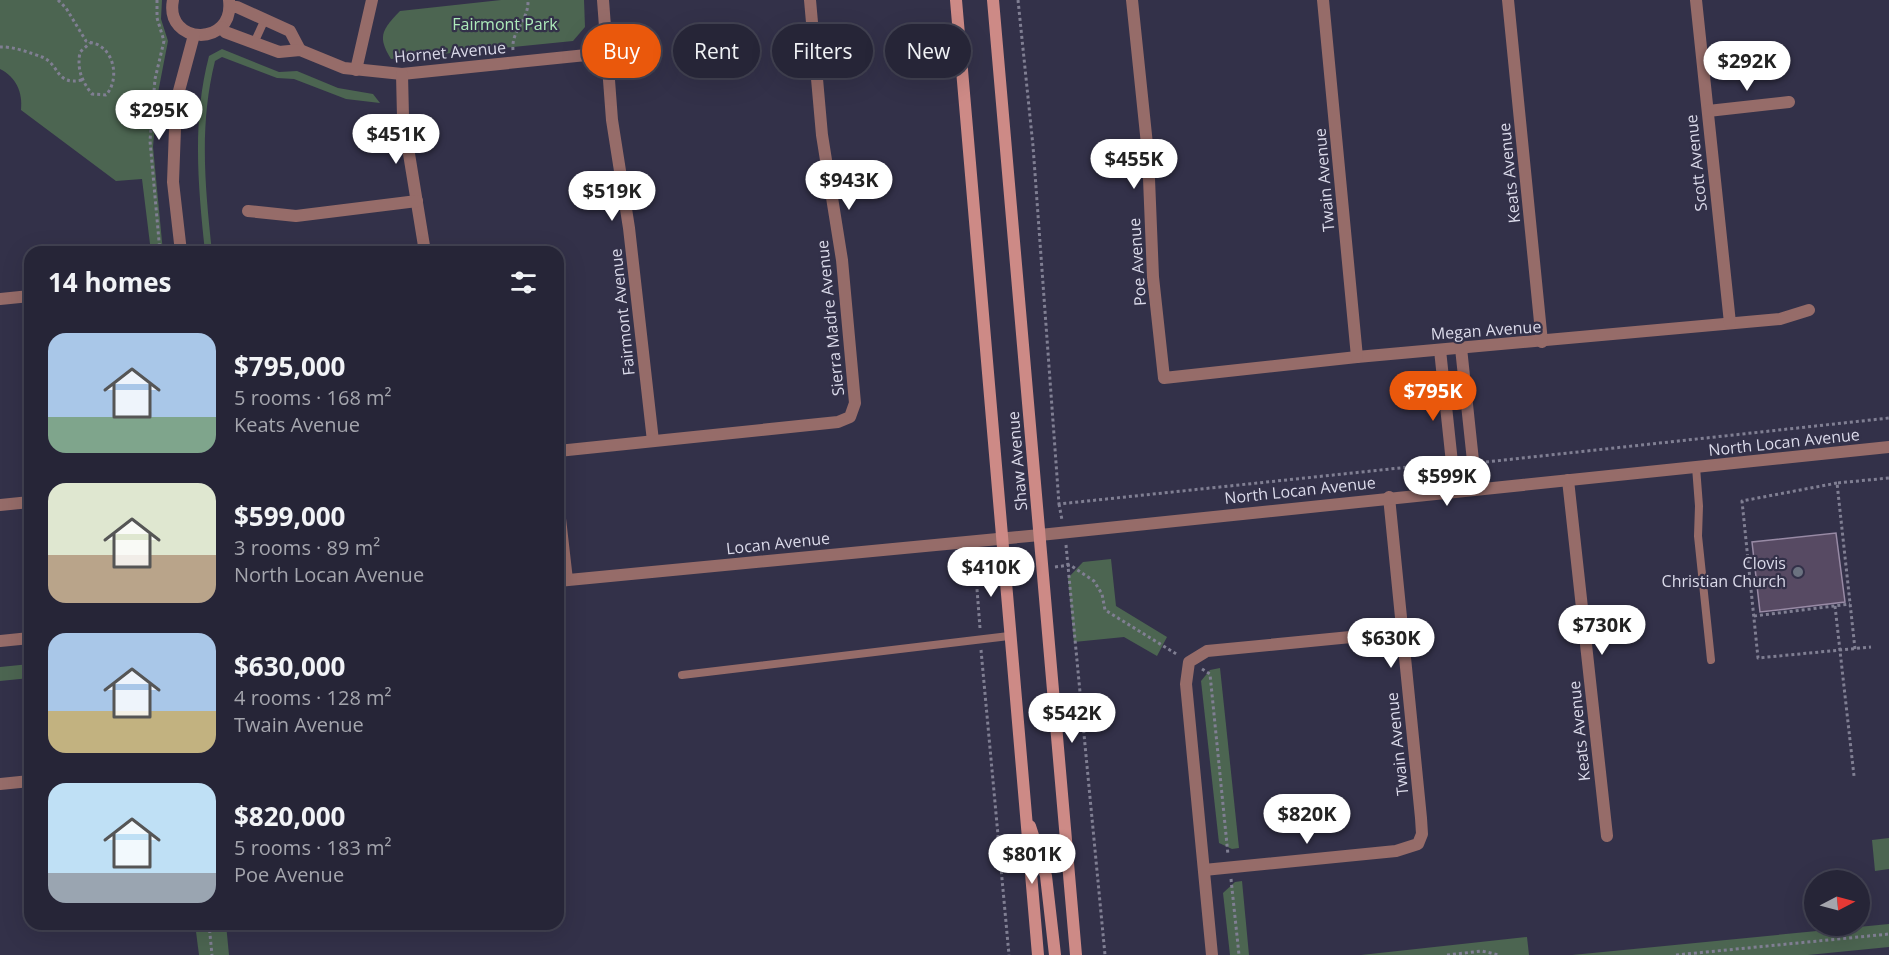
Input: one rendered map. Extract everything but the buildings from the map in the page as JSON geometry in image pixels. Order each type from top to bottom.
[{"type":"main road","name":"Shaw Avenue","points":[[956,0],[1038,955]]},
{"type":"main road","name":"Shaw Avenue","points":[[993,0],[1076,955]]},
{"type":"main road","points":[[1024,810],[1046,876],[1055,955]]},
{"type":"street","points":[[173,0],[173,16],[178,25],[194,35],[214,33],[222,27],[229,3]]},
{"type":"street","points":[[356,70],[372,0]]},
{"type":"street","name":"Fairmont Avenue","points":[[603,0],[604,24]]},
{"type":"street","name":"Sierra Madre Avenue","points":[[653,441],[838,422],[850,417],[855,403],[842,260],[822,135],[810,0]]},
{"type":"street","name":"Poe Avenue","points":[[1132,0],[1148,154],[1153,278],[1164,378]]},
{"type":"street","name":"Twain Avenue","points":[[1323,0],[1357,357]]},
{"type":"street","name":"Keats Avenue","points":[[1508,0],[1542,342]]},
{"type":"street","name":"Scott Avenue","points":[[1696,0],[1730,323]]},
{"type":"street","name":"Hornet Avenue","points":[[229,3],[290,31],[300,50]]},
{"type":"street","name":"Hornet Avenue","points":[[222,27],[225,32],[279,52],[300,50],[344,68],[402,74],[582,56]]},
{"type":"street","points":[[180,246],[173,183],[176,102],[194,35]]},
{"type":"street","points":[[402,74],[404,117],[424,246]]},
{"type":"street","name":"Fairmont Avenue","points":[[608,78],[612,120],[629,228],[653,441]]},
{"type":"street","points":[[1708,111],[1789,102]]},
{"type":"street","points":[[248,212],[296,216],[417,201]]},
{"type":"street","points":[[0,299],[24,297]]},
{"type":"street","name":"Megan Avenue","points":[[1164,378],[1357,357],[1780,319],[1809,310]]},
{"type":"street","points":[[1461,348],[1476,489]]},
{"type":"street","points":[[1440,350],[1455,491]]},
{"type":"street","points":[[564,450],[653,441]]},
{"type":"street","name":"North Locan Avenue","points":[[1002,538],[1889,447]]},
{"type":"street","name":"Keats Avenue","points":[[1568,480],[1607,836]]},
{"type":"street","name":"Twain Avenue","points":[[1204,870],[1396,851],[1418,844],[1422,834],[1421,818],[1389,498]]},
{"type":"street","points":[[0,505],[24,503]]},
{"type":"street","name":"Locan Avenue","points":[[564,580],[1002,538]]},
{"type":"street","points":[[1212,955],[1186,684],[1189,662],[1207,651],[1402,632]]},
{"type":"street","points":[[0,641],[24,639]]},
{"type":"street","points":[[0,784],[24,782]]},
{"type":"lane","points":[[254,43],[265,20]]},
{"type":"lane","points":[[1696,467],[1699,506],[1698,536],[1711,660]]},
{"type":"lane","points":[[682,675],[1009,636]]},
{"type":"path","points":[[58,0],[66,8],[86,41],[98,44],[110,59],[114,79],[106,95],[99,96],[92,93],[82,80],[78,65],[80,52],[90,43]]},
{"type":"path","points":[[157,0],[157,18],[164,41],[155,79],[150,141],[159,246]]},
{"type":"path","points":[[514,63],[512,43],[515,31],[524,22],[529,10],[528,0]]},
{"type":"path","points":[[1018,0],[1033,146],[1059,504],[1416,466],[1439,467]]},
{"type":"path","points":[[0,47],[15,48],[42,57],[62,78],[69,81],[82,80]]},
{"type":"path","points":[[1488,462],[1889,418]]},
{"type":"path","points":[[1871,647],[1758,658],[1742,501],[1837,483],[1889,478]]},
{"type":"path","points":[[1837,483],[1856,649]]},
{"type":"path","points":[[1009,955],[976,589],[978,573],[1070,565],[1105,955]]},
{"type":"path","points":[[1754,616],[1851,604]]},
{"type":"path","points":[[1835,606],[1854,776]]},
{"type":"path","points":[[210,930],[212,955]]},
{"type":"path","points":[[1676,955],[1889,934]]},
{"type":"path","points":[[1447,955],[1482,951],[1499,955]]},
{"type":"green space","points":[[0,0],[162,0],[161,19],[168,41],[157,98],[153,147],[162,246],[150,246],[142,179],[116,181],[21,110],[21,97],[17,86],[6,72],[0,69]]},
{"type":"green space","name":"Fairmont Park","points":[[501,0],[584,0],[585,24],[582,24],[582,30],[573,41],[391,59],[383,39],[389,23],[400,11]]},
{"type":"green space","points":[[222,49],[279,72],[297,71],[338,88],[373,94],[380,103],[346,99],[294,79],[277,78],[222,57],[215,61],[205,132],[207,204],[211,246],[204,246],[200,202],[198,129],[209,56]]},
{"type":"green space","points":[[1111,559],[1116,606],[1167,637],[1157,656],[1124,637],[1074,642],[1068,578],[1083,562]]},
{"type":"green space","points":[[24,665],[24,679],[0,681],[0,667]]},
{"type":"green space","points":[[1220,668],[1239,848],[1232,849],[1219,843],[1201,681],[1210,670]]},
{"type":"green space","points":[[1889,838],[1889,869],[1875,871],[1872,840]]},
{"type":"green space","points":[[1242,881],[1249,955],[1230,955],[1223,893],[1235,882]]},
{"type":"green space","points":[[1889,924],[1889,947],[1808,955],[1572,955],[1804,932],[1804,936],[1870,936],[1870,926]]},
{"type":"green space","points":[[196,930],[227,930],[229,955],[199,955]]},
{"type":"green space","points":[[1527,937],[1529,955],[1361,955]]},
{"type":"place","name":"Clovis Christian Church","points":[[1798,572]]}]
